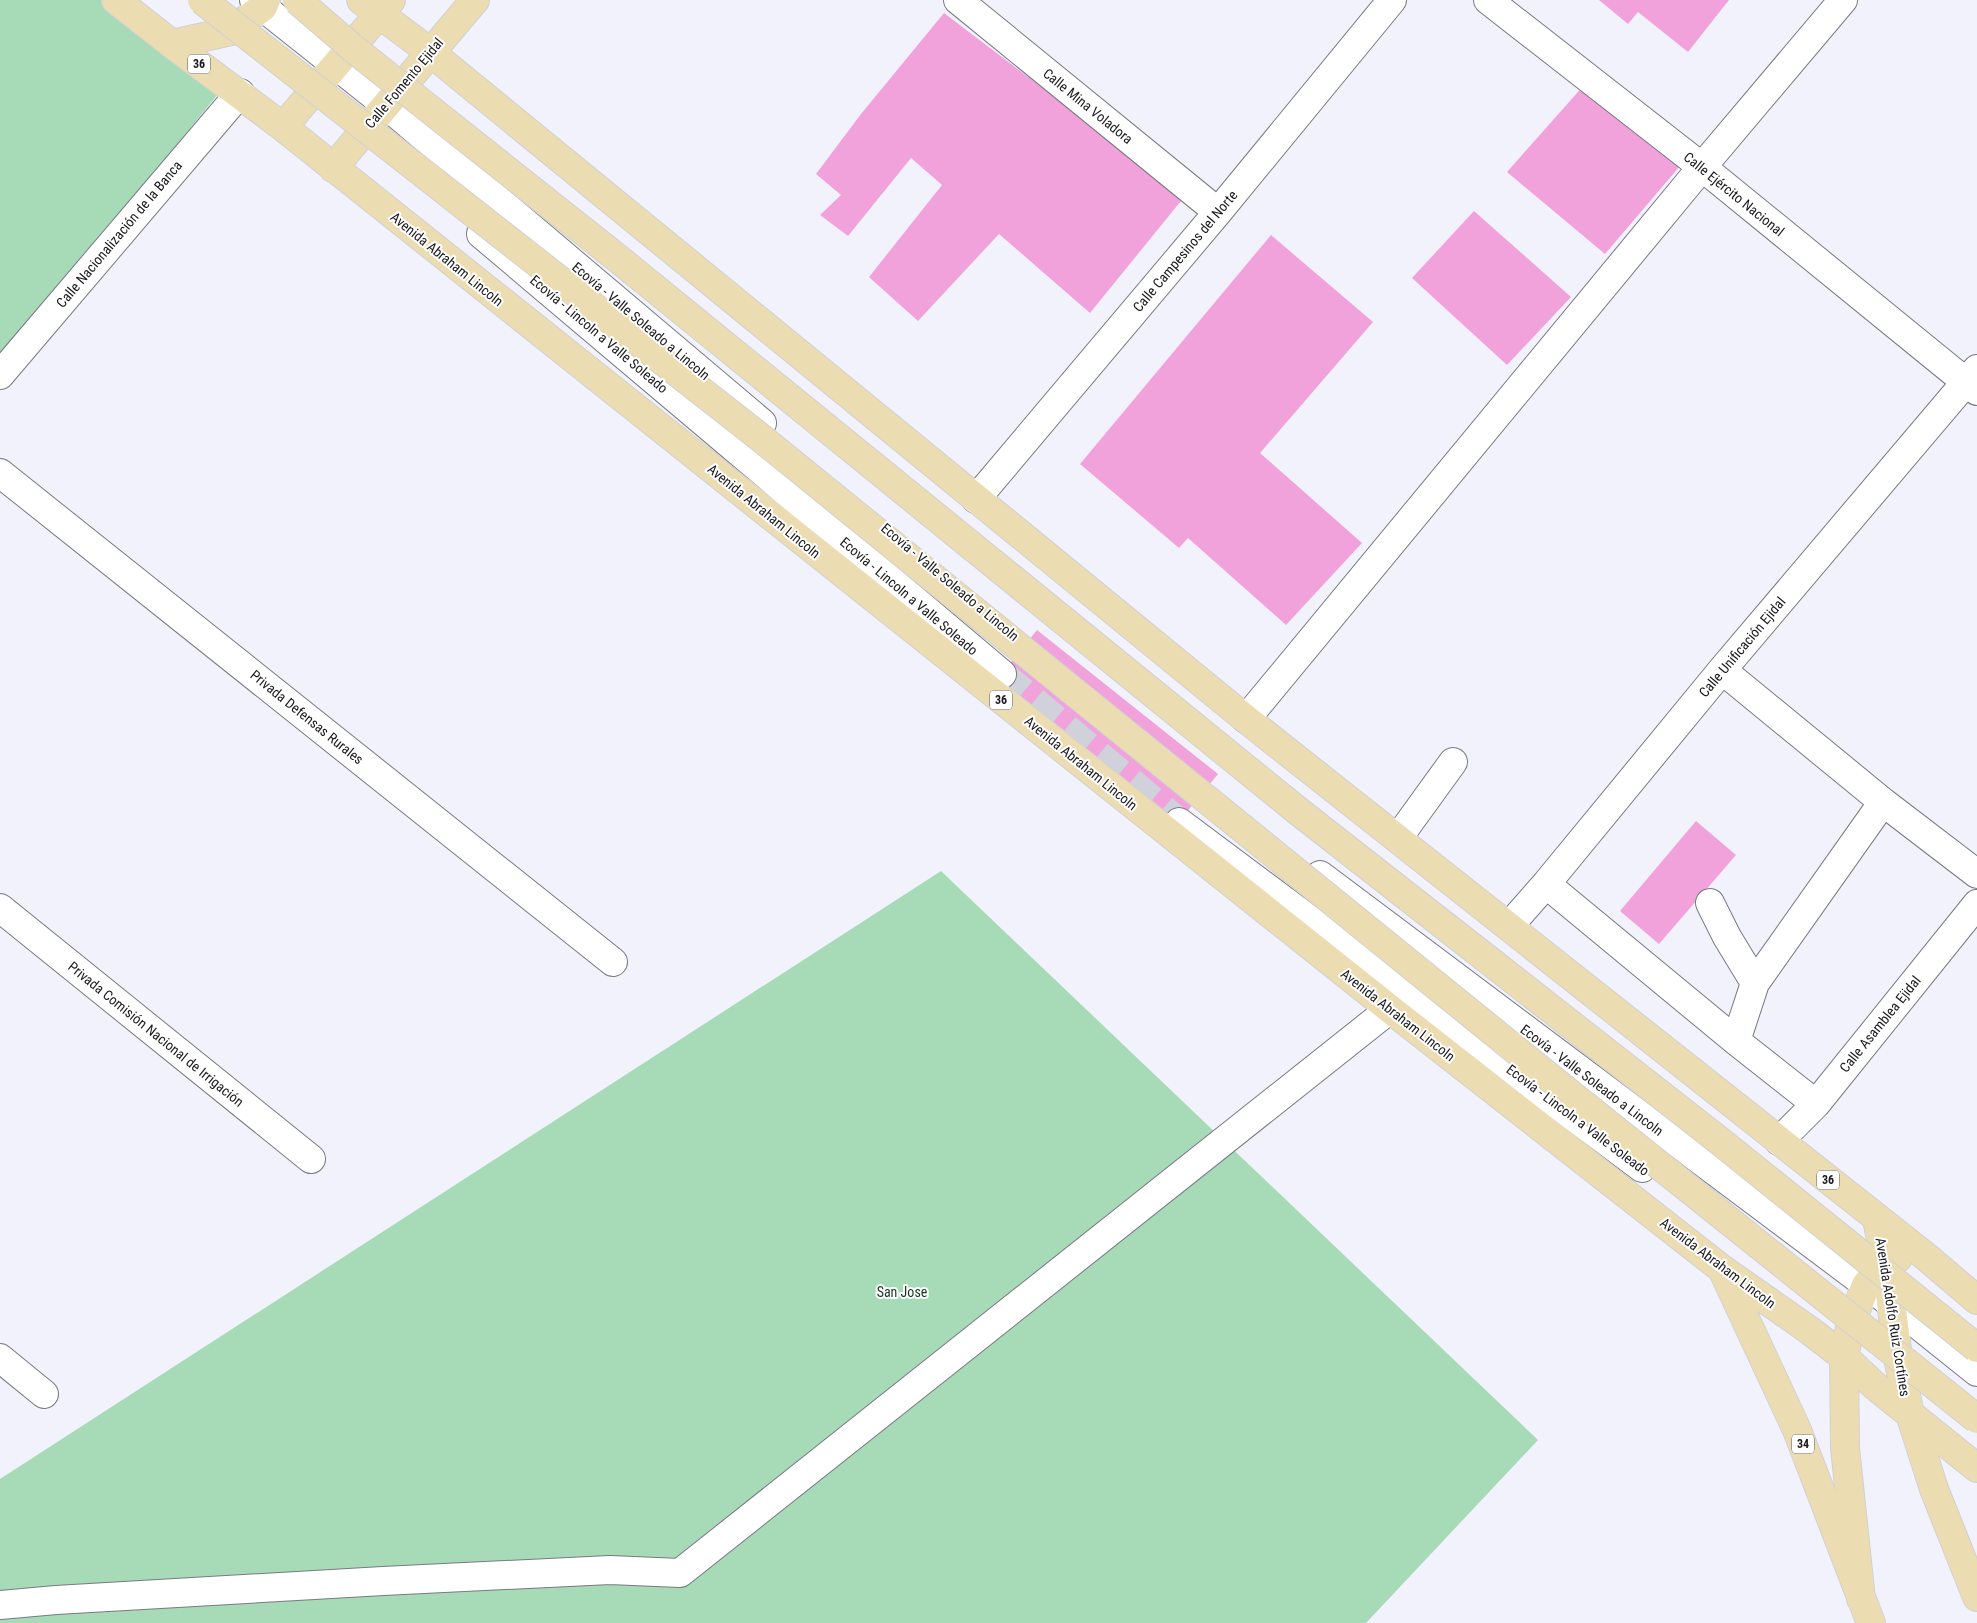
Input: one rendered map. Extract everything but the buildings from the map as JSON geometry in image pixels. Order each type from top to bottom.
[{"type":"main road","name":"Avenida Abraham Lincoln","points":[[116,0],[283,126],[333,168],[1390,1009],[1722,1269],[1844,1357],[1977,1468]]},
{"type":"main road","points":[[202,0],[761,438],[1559,1085],[1977,1418]]},
{"type":"main road","points":[[297,0],[355,50],[623,263],[1298,810],[1721,1142],[1977,1348]]},
{"type":"main road","name":"Calle Fomento Ejidal","points":[[333,168],[475,0]]},
{"type":"main road","points":[[172,44],[231,31],[261,2]]},
{"type":"main road","points":[[283,126],[313,94],[377,5]]},
{"type":"main road","name":"36","points":[[377,5],[430,52],[1246,719],[1509,926],[1977,1300]]},
{"type":"main road","name":"Avenida Adolfo Ruiz Cortínes","points":[[1877,1220],[1886,1262],[1898,1358],[1910,1414],[1934,1488],[1977,1597]]},
{"type":"main road","points":[[1866,1611],[1845,1448],[1844,1357],[1851,1323],[1866,1285],[1886,1262],[1905,1256],[1924,1256]]},
{"type":"main road","name":"34","points":[[1722,1269],[1797,1430],[1866,1611]]},
{"type":"street","name":"Ecovía - Lincoln a Valle Soleado","points":[[192,0],[361,133],[1002,674]]},
{"type":"street","name":"Calle Mina Voladora","points":[[958,0],[1218,212]]},
{"type":"street","name":"Calle Campesinos del Norte","points":[[976,499],[1218,212],[1392,0]]},
{"type":"street","name":"Calle Ejército Nacional","points":[[1488,0],[1973,381]]},
{"type":"street","points":[[1246,719],[1702,167],[1843,0]]},
{"type":"street","name":"Ecovía - Valle Soleado a Lincoln","points":[[261,2],[386,105],[1025,646]]},
{"type":"street","name":"Calle Nacionalización de la Banca","points":[[0,375],[240,94]]},
{"type":"street","name":"Calle Unificación Ejidal","points":[[1509,926],[1546,884],[1722,670],[1973,381]]},
{"type":"street","name":"Privada Defensas Rurales","points":[[0,473],[613,962]]},
{"type":"street","points":[[1722,670],[1882,802],[1977,874]]},
{"type":"street","points":[[1398,838],[1453,762]]},
{"type":"street","name":"Ecovía - Valle Soleado a Lincoln","points":[[1206,789],[1892,1304],[1977,1372]]},
{"type":"street","points":[[1736,1041],[1755,983],[1882,802]]},
{"type":"street","name":"Ecovía - Lincoln a Valle Soleado","points":[[1178,822],[1977,1418]]},
{"type":"street","points":[[1546,884],[1736,1041],[1816,1104]]},
{"type":"street","points":[[1710,903],[1727,937],[1755,983]]},
{"type":"street","name":"Calle Asamblea Ejidal","points":[[1779,1141],[1816,1104],[1977,904]]},
{"type":"street","name":"Privada Comisión Nacional de Irrigación","points":[[0,908],[312,1159]]},
{"type":"street","points":[[0,1605],[354,1582],[610,1570],[680,1573],[1390,1009]]},
{"type":"street","points":[[0,1358],[44,1394]]},
{"type":"green space","points":[[0,0],[104,0],[222,89],[0,363]]},
{"type":"green space","name":"San Jose","points":[[941,871],[1538,1440],[1366,1623],[0,1623],[0,1479]]},
{"type":"tunnel","points":[[1002,674],[1179,822]]}]
